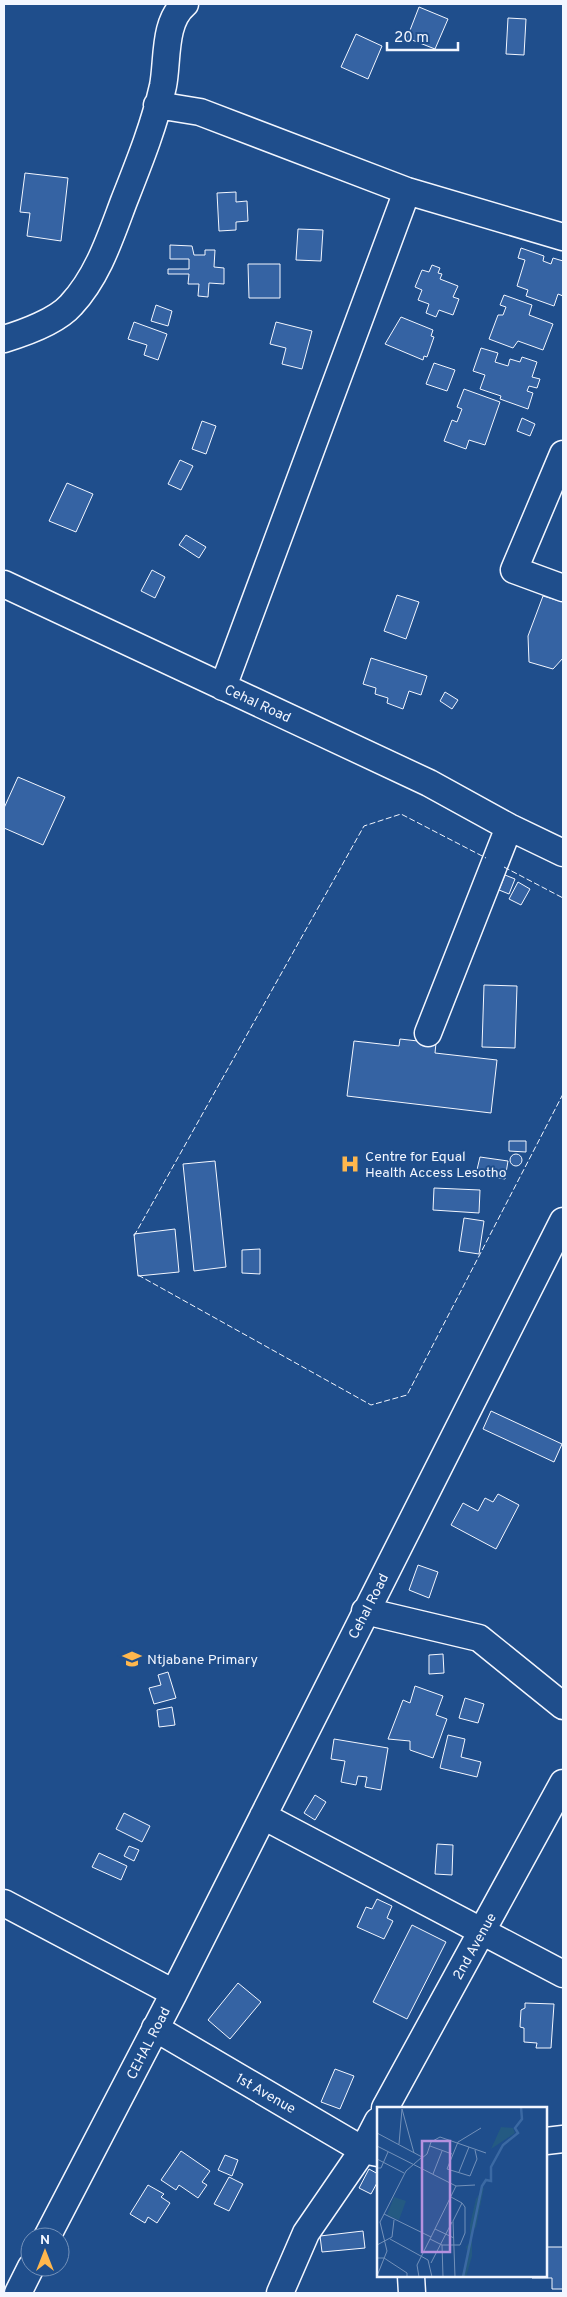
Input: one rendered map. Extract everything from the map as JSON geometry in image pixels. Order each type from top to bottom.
[{"type":"street","points":[[4,339],[32,330],[70,306],[98,268],[146,146],[163,85],[169,32],[179,9],[185,4]]},
{"type":"street","points":[[157,105],[200,112],[407,191],[563,237]]},
{"type":"street","points":[[223,686],[407,191]]},
{"type":"street","points":[[563,454],[514,570],[563,588]]},
{"type":"street","name":"Cehal Road","points":[[4,584],[428,783],[509,827],[563,852]]},
{"type":"street","points":[[428,1032],[509,827]]},
{"type":"street","name":"Cehal Road","points":[[174,1993],[563,1221]]},
{"type":"street","points":[[365,1611],[479,1638],[563,1706]]},
{"type":"street","name":"2nd Avenue","points":[[386,2107],[563,1783]]},
{"type":"street","points":[[262,1816],[563,1974]]},
{"type":"street","name":"CEHAL Road","points":[[4,1902],[174,1993],[52,2227]]},
{"type":"street","name":"1st Avenue","points":[[155,2028],[370,2151]]},
{"type":"street","points":[[280,2293],[306,2233],[370,2151],[377,2125]]},
{"type":"street","points":[[547,2141],[563,2139]]},
{"type":"street","points":[[18,2293],[26,2277]]},
{"type":"street","points":[[411,2277],[412,2293]]},
{"type":"building","points":[[419,7],[448,19],[435,49],[407,38]]},
{"type":"building","points":[[508,18],[526,19],[524,55],[506,54]]},
{"type":"building","points":[[356,34],[382,46],[368,79],[341,67]]},
{"type":"building","points":[[25,173],[68,178],[61,241],[27,236],[30,213],[20,212]]},
{"type":"building","points":[[236,192],[236,202],[247,201],[248,221],[236,222],[236,230],[219,231],[217,193]]},
{"type":"building","points":[[298,229],[323,230],[321,261],[296,260]]},
{"type":"building","points":[[170,245],[192,246],[194,255],[205,255],[205,250],[215,250],[214,267],[224,268],[224,284],[209,283],[208,297],[198,296],[199,284],[188,284],[189,274],[168,274],[168,269],[189,269],[189,259],[170,259]]},
{"type":"building","points":[[521,248],[544,256],[543,261],[551,264],[553,258],[563,261],[563,296],[558,294],[554,306],[526,296],[528,290],[517,286],[525,260],[518,258]]},
{"type":"building","points":[[248,264],[280,264],[280,298],[249,298]]},
{"type":"building","points":[[432,265],[440,268],[438,273],[442,274],[440,279],[458,286],[453,297],[459,299],[453,315],[439,310],[436,317],[426,313],[429,304],[418,300],[422,290],[415,287],[422,270],[429,272]]},
{"type":"building","points":[[504,295],[532,305],[529,315],[553,324],[543,350],[518,341],[513,348],[489,339],[498,315],[503,315],[506,307],[500,305]]},
{"type":"building","points":[[156,305],[172,311],[168,326],[151,321]]},
{"type":"building","points":[[401,317],[433,330],[431,336],[434,337],[427,357],[424,356],[423,360],[385,344]]},
{"type":"building","points":[[134,322],[167,334],[158,360],[144,355],[147,345],[128,339]]},
{"type":"building","points":[[276,322],[312,331],[302,369],[282,364],[286,348],[270,344]]},
{"type":"building","points":[[481,348],[498,353],[495,362],[508,366],[510,359],[520,362],[522,357],[537,362],[532,377],[540,379],[537,388],[529,386],[527,391],[533,393],[528,409],[500,399],[501,396],[480,389],[485,375],[473,371]]},
{"type":"building","points":[[434,363],[455,370],[447,391],[426,384]]},
{"type":"building","points":[[464,389],[500,402],[485,445],[469,440],[466,449],[444,441],[452,420],[457,422],[462,409],[457,407]]},
{"type":"building","points":[[522,418],[535,424],[530,436],[517,431]]},
{"type":"building","points":[[202,421],[216,426],[206,454],[192,449]]},
{"type":"building","points":[[180,460],[193,466],[181,490],[168,484]]},
{"type":"building","points":[[67,483],[93,494],[76,532],[49,521]]},
{"type":"building","points":[[186,535],[206,547],[199,558],[179,545]]},
{"type":"building","points":[[152,570],[165,577],[155,598],[141,591]]},
{"type":"building","points":[[397,595],[419,602],[406,639],[384,631]]},
{"type":"building","points":[[543,596],[563,602],[563,658],[553,669],[529,662],[528,636]]},
{"type":"building","points":[[371,658],[427,676],[421,695],[409,691],[403,709],[387,703],[388,698],[375,694],[376,688],[363,684]]},
{"type":"building","points":[[445,692],[458,700],[452,709],[440,701]]},
{"type":"building","points":[[18,777],[65,797],[43,845],[4,828],[4,808]]},
{"type":"building","points":[[505,875],[515,879],[509,894],[499,890]]},
{"type":"building","points":[[518,882],[530,889],[521,905],[509,899]]},
{"type":"building","points":[[484,985],[517,986],[515,1048],[482,1047]]},
{"type":"building","points":[[400,1039],[436,1043],[435,1053],[497,1060],[491,1113],[347,1096],[354,1041],[399,1046]]},
{"type":"building","points":[[509,1141],[526,1141],[526,1152],[509,1151]]},
{"type":"building","points":[[516,1154],[522,1160],[516,1166],[510,1160]]},
{"type":"building","points":[[480,1157],[508,1161],[505,1179],[476,1174]]},
{"type":"building","points":[[215,1161],[226,1267],[194,1271],[183,1164]]},
{"type":"building","points":[[434,1188],[480,1190],[479,1213],[433,1210]]},
{"type":"building","points":[[464,1218],[484,1221],[479,1254],[459,1251]]},
{"type":"building","points":[[175,1229],[179,1272],[138,1276],[134,1234]]},
{"type":"building","points":[[260,1249],[260,1274],[242,1273],[242,1250]]},
{"type":"building","points":[[491,1411],[562,1444],[554,1462],[483,1429]]},
{"type":"building","points":[[498,1494],[519,1505],[496,1549],[451,1525],[463,1503],[478,1511],[485,1498],[493,1502]]},
{"type":"building","points":[[418,1565],[438,1572],[429,1598],[409,1590]]},
{"type":"building","points":[[443,1654],[444,1673],[429,1674],[429,1655]]},
{"type":"building","points":[[168,1672],[176,1698],[154,1704],[149,1688],[161,1685],[158,1675]]},
{"type":"building","points":[[415,1686],[443,1696],[436,1715],[447,1719],[433,1758],[410,1750],[410,1741],[388,1739],[403,1700],[410,1703]]},
{"type":"building","points":[[465,1698],[484,1704],[478,1723],[459,1718]]},
{"type":"building","points":[[172,1707],[175,1725],[159,1727],[157,1710]]},
{"type":"building","points":[[448,1735],[465,1739],[461,1757],[481,1762],[477,1777],[440,1768]]},
{"type":"building","points":[[334,1739],[388,1748],[381,1790],[365,1787],[367,1777],[358,1776],[356,1785],[341,1782],[345,1761],[331,1759]]},
{"type":"building","points":[[315,1795],[326,1802],[315,1820],[304,1813]]},
{"type":"building","points":[[124,1813],[150,1826],[142,1842],[116,1829]]},
{"type":"building","points":[[437,1844],[453,1845],[452,1875],[435,1874]]},
{"type":"building","points":[[129,1846],[139,1850],[134,1861],[124,1856]]},
{"type":"building","points":[[99,1853],[127,1866],[121,1880],[92,1867]]},
{"type":"building","points":[[377,1899],[392,1906],[387,1918],[393,1921],[384,1939],[357,1927],[366,1907],[372,1909]]},
{"type":"building","points":[[412,1925],[446,1942],[407,2019],[373,2002]]},
{"type":"building","points":[[238,1983],[261,2002],[230,2039],[208,2020]]},
{"type":"building","points":[[525,2003],[554,2004],[551,2048],[536,2048],[537,2043],[524,2042],[524,2028],[520,2027],[521,2010],[525,2008]]},
{"type":"building","points":[[335,2069],[354,2076],[340,2109],[321,2102]]},
{"type":"building","points":[[181,2151],[210,2171],[202,2182],[207,2185],[198,2198],[179,2185],[176,2190],[161,2180]]},
{"type":"building","points":[[225,2155],[238,2160],[232,2176],[218,2170]]},
{"type":"building","points":[[369,2169],[377,2173],[377,2183],[371,2194],[359,2188]]},
{"type":"building","points":[[229,2177],[243,2184],[229,2211],[214,2204]]},
{"type":"building","points":[[148,2185],[164,2194],[161,2197],[170,2203],[157,2223],[148,2217],[145,2223],[130,2214]]},
{"type":"building","points":[[363,2231],[365,2248],[322,2252],[320,2236]]},
{"type":"building","points":[[547,2247],[563,2247],[563,2289],[552,2289],[552,2278],[532,2278],[547,2277]]},
{"type":"fence","points":[[134,1236],[364,826],[401,814],[486,858]]},
{"type":"fence","points":[[504,867],[563,898]]},
{"type":"fence","points":[[138,1275],[371,1405],[407,1395],[563,1094]]},
{"type":"place","name":"Centre for Equal Health Access Lesotho","points":[[350,1164]]},
{"type":"place","name":"Ntjabane Primary","points":[[132,1659]]}]
